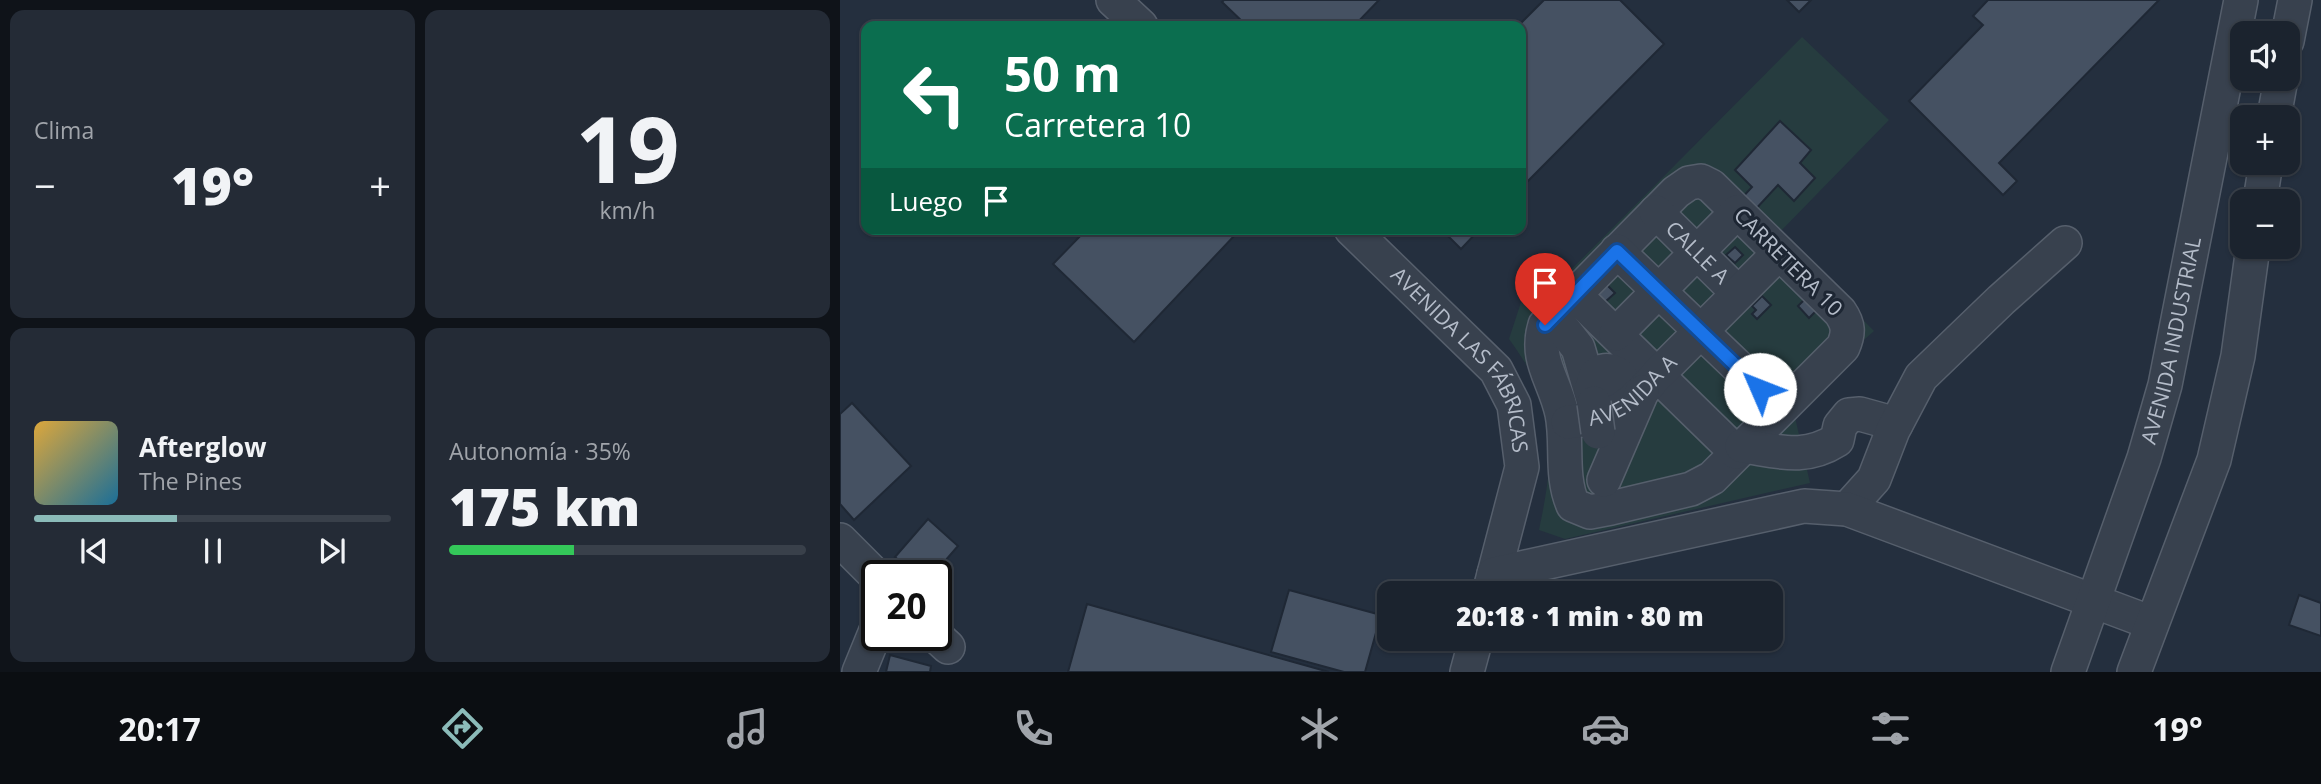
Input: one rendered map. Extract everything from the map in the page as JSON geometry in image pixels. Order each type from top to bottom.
[{"type":"street","points":[[1113,0],[1135,21]]},
{"type":"street","name":"AVENIDA INDUSTRIAL","points":[[2068,672],[2144,458],[2165,385],[2241,0]]},
{"type":"street","points":[[2291,21],[2295,0]]},
{"type":"street","name":"CARRETERA 10","points":[[1701,181],[1711,186],[1737,212],[1840,312],[1847,323],[1848,335],[1843,346],[1712,478],[1691,489],[1608,494],[1590,512],[1573,505],[1565,487],[1563,422],[1541,353],[1541,336],[1545,325],[1676,192],[1689,183],[1701,181]]},
{"type":"street","name":"CALLE A","points":[[1656,212],[1737,292]]},
{"type":"street","points":[[1616,334],[1737,212]]},
{"type":"street","name":"AVENIDA LAS FÁBRICAS","points":[[1357,235],[1496,370],[1514,405],[1522,467],[1492,581]]},
{"type":"street","points":[[1847,509],[1874,479],[1896,424],[1921,377],[2064,243]]},
{"type":"street","points":[[1617,251],[1781,408]]},
{"type":"street","name":"AVENIDA A","points":[[1563,422],[1596,410],[1619,411],[1779,253]]},
{"type":"street","points":[[2134,672],[2214,460],[2238,356],[2251,259]]},
{"type":"street","points":[[1564,305],[1616,334],[1650,383],[1739,449],[1804,454],[1822,449],[1837,440],[1840,426],[1849,415],[1860,414],[1896,424]]},
{"type":"street","points":[[1564,305],[1596,410],[1608,494]]},
{"type":"street","points":[[1608,494],[1650,383]]},
{"type":"street","points":[[1503,581],[1804,506],[1847,509],[2152,623]]},
{"type":"street","points":[[840,540],[861,561]]},
{"type":"street","points":[[859,672],[868,651]]},
{"type":"street","points":[[1467,672],[1473,651]]},
{"type":"green space","points":[[1802,37],[1889,120],[1778,234],[1874,331],[1792,404],[1810,483],[1565,539],[1539,530],[1550,462],[1549,428],[1547,411],[1539,388],[1509,339],[1523,296],[1542,299]]},
{"type":"building","points":[[1379,0],[1359,21],[1242,21],[1222,2]]},
{"type":"building","points":[[1544,0],[1620,0],[1664,44],[1526,183],[1526,21],[1523,21]]},
{"type":"building","points":[[1787,0],[1811,0],[1799,12]]},
{"type":"building","points":[[1988,0],[2159,0],[1999,163],[2017,181],[2003,195],[1909,101],[1983,25],[1973,16]]},
{"type":"building","points":[[1780,121],[1811,150],[1800,163],[1815,178],[1794,201],[1778,185],[1753,212],[1740,200],[1752,187],[1735,170]]},
{"type":"building","points":[[1081,235],[1235,235],[1134,342],[1053,264]]},
{"type":"building","points":[[1447,235],[1474,235],[1461,249]]},
{"type":"building","points":[[1735,247],[1743,255],[1735,263],[1726,255]]},
{"type":"building","points":[[1606,284],[1615,293],[1605,302],[1597,293]]},
{"type":"building","points":[[1762,296],[1771,305],[1757,319],[1752,314],[1756,310],[1752,306]]},
{"type":"building","points":[[1808,296],[1819,308],[1809,318],[1798,306]]},
{"type":"building","points":[[852,403],[911,466],[854,520],[840,504],[840,414]]},
{"type":"building","points":[[928,519],[958,546],[946,560],[898,560],[895,557]]},
{"type":"building","points":[[1289,590],[1377,614],[1377,629],[1365,672],[1344,672],[1271,652]]},
{"type":"building","points":[[2299,595],[2321,603],[2321,636],[2289,625]]},
{"type":"building","points":[[1087,604],[1329,672],[1068,672]]},
{"type":"building","points":[[890,655],[931,666],[930,672],[886,672]]},
{"type":"route","points":[[1545,325],[1617,251],[1760,389]]}]
